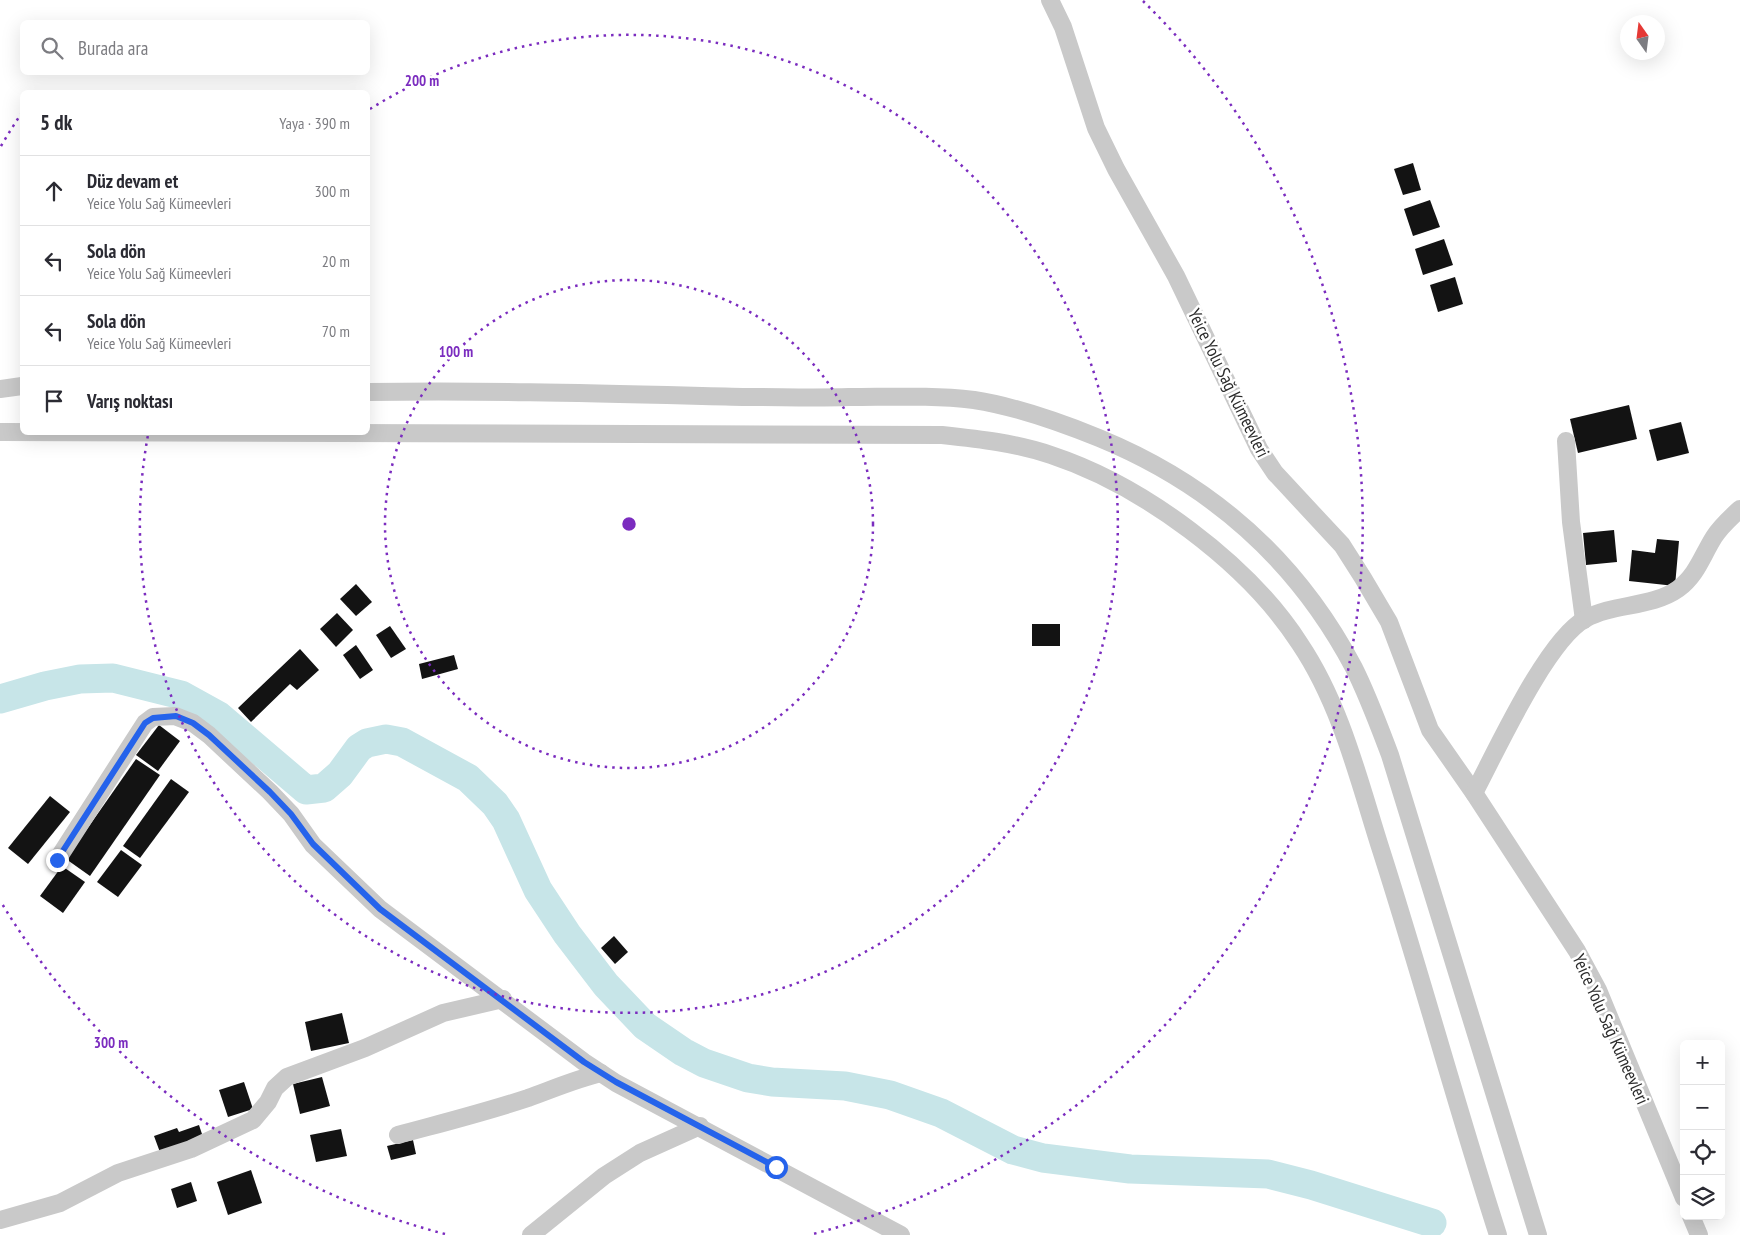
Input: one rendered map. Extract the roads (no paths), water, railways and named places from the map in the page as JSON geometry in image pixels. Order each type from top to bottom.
[{"type":"street","name":"Yeice Yolu Sağ Kümeevleri","points":[[1050,0],[1063,27],[1096,128],[1116,169],[1176,276],[1259,448],[1275,473],[1342,545],[1364,578],[1389,622],[1430,730],[1560,922],[1598,990],[1680,1188]]},
{"type":"street","points":[[0,390],[20,386]]},
{"type":"street","points":[[370,392],[441,391],[819,398],[931,396],[977,401],[1053,420],[1116,445],[1174,474],[1207,497],[1257,537],[1292,574],[1336,636],[1370,702],[1390,755],[1538,1235]]},
{"type":"street","points":[[0,432],[20,432]]},
{"type":"street","points":[[370,432],[942,435],[1016,445],[1050,454],[1078,465],[1146,499],[1212,549],[1262,596],[1282,618],[1313,665],[1352,759],[1498,1235]]},
{"type":"street","points":[[1566,441],[1571,522],[1584,620]]},
{"type":"street","points":[[1474,793],[1520,706],[1539,674],[1565,638],[1584,620],[1606,610],[1664,597],[1678,589],[1693,576],[1714,538],[1726,522],[1740,510]]},
{"type":"street","points":[[57,860],[139,729],[153,718],[176,716],[193,723],[246,768],[291,814],[313,844],[380,909],[503,999],[566,1048],[601,1073],[901,1235]]},
{"type":"street","points":[[0,1220],[60,1203],[118,1173],[191,1149],[253,1120],[268,1102],[275,1088],[287,1077],[365,1048],[443,1013],[503,999]]},
{"type":"street","points":[[398,1135],[486,1111],[530,1097],[571,1080],[601,1073]]},
{"type":"street","points":[[530,1235],[604,1176],[640,1153],[700,1126]]},
{"type":"street","points":[[1693,1220],[1699,1235]]},
{"type":"waterway","points":[[0,699],[45,686],[80,679],[113,678],[181,695],[219,716],[306,790],[324,788],[340,774],[359,748],[367,743],[386,739],[402,742],[468,778],[495,804],[506,820],[538,890],[567,934],[606,985],[645,1026],[683,1052],[704,1063],[748,1078],[772,1082],[845,1086],[890,1095],[941,1113],[1013,1150],[1043,1158],[1130,1169],[1268,1174],[1311,1185],[1432,1223]]}]
